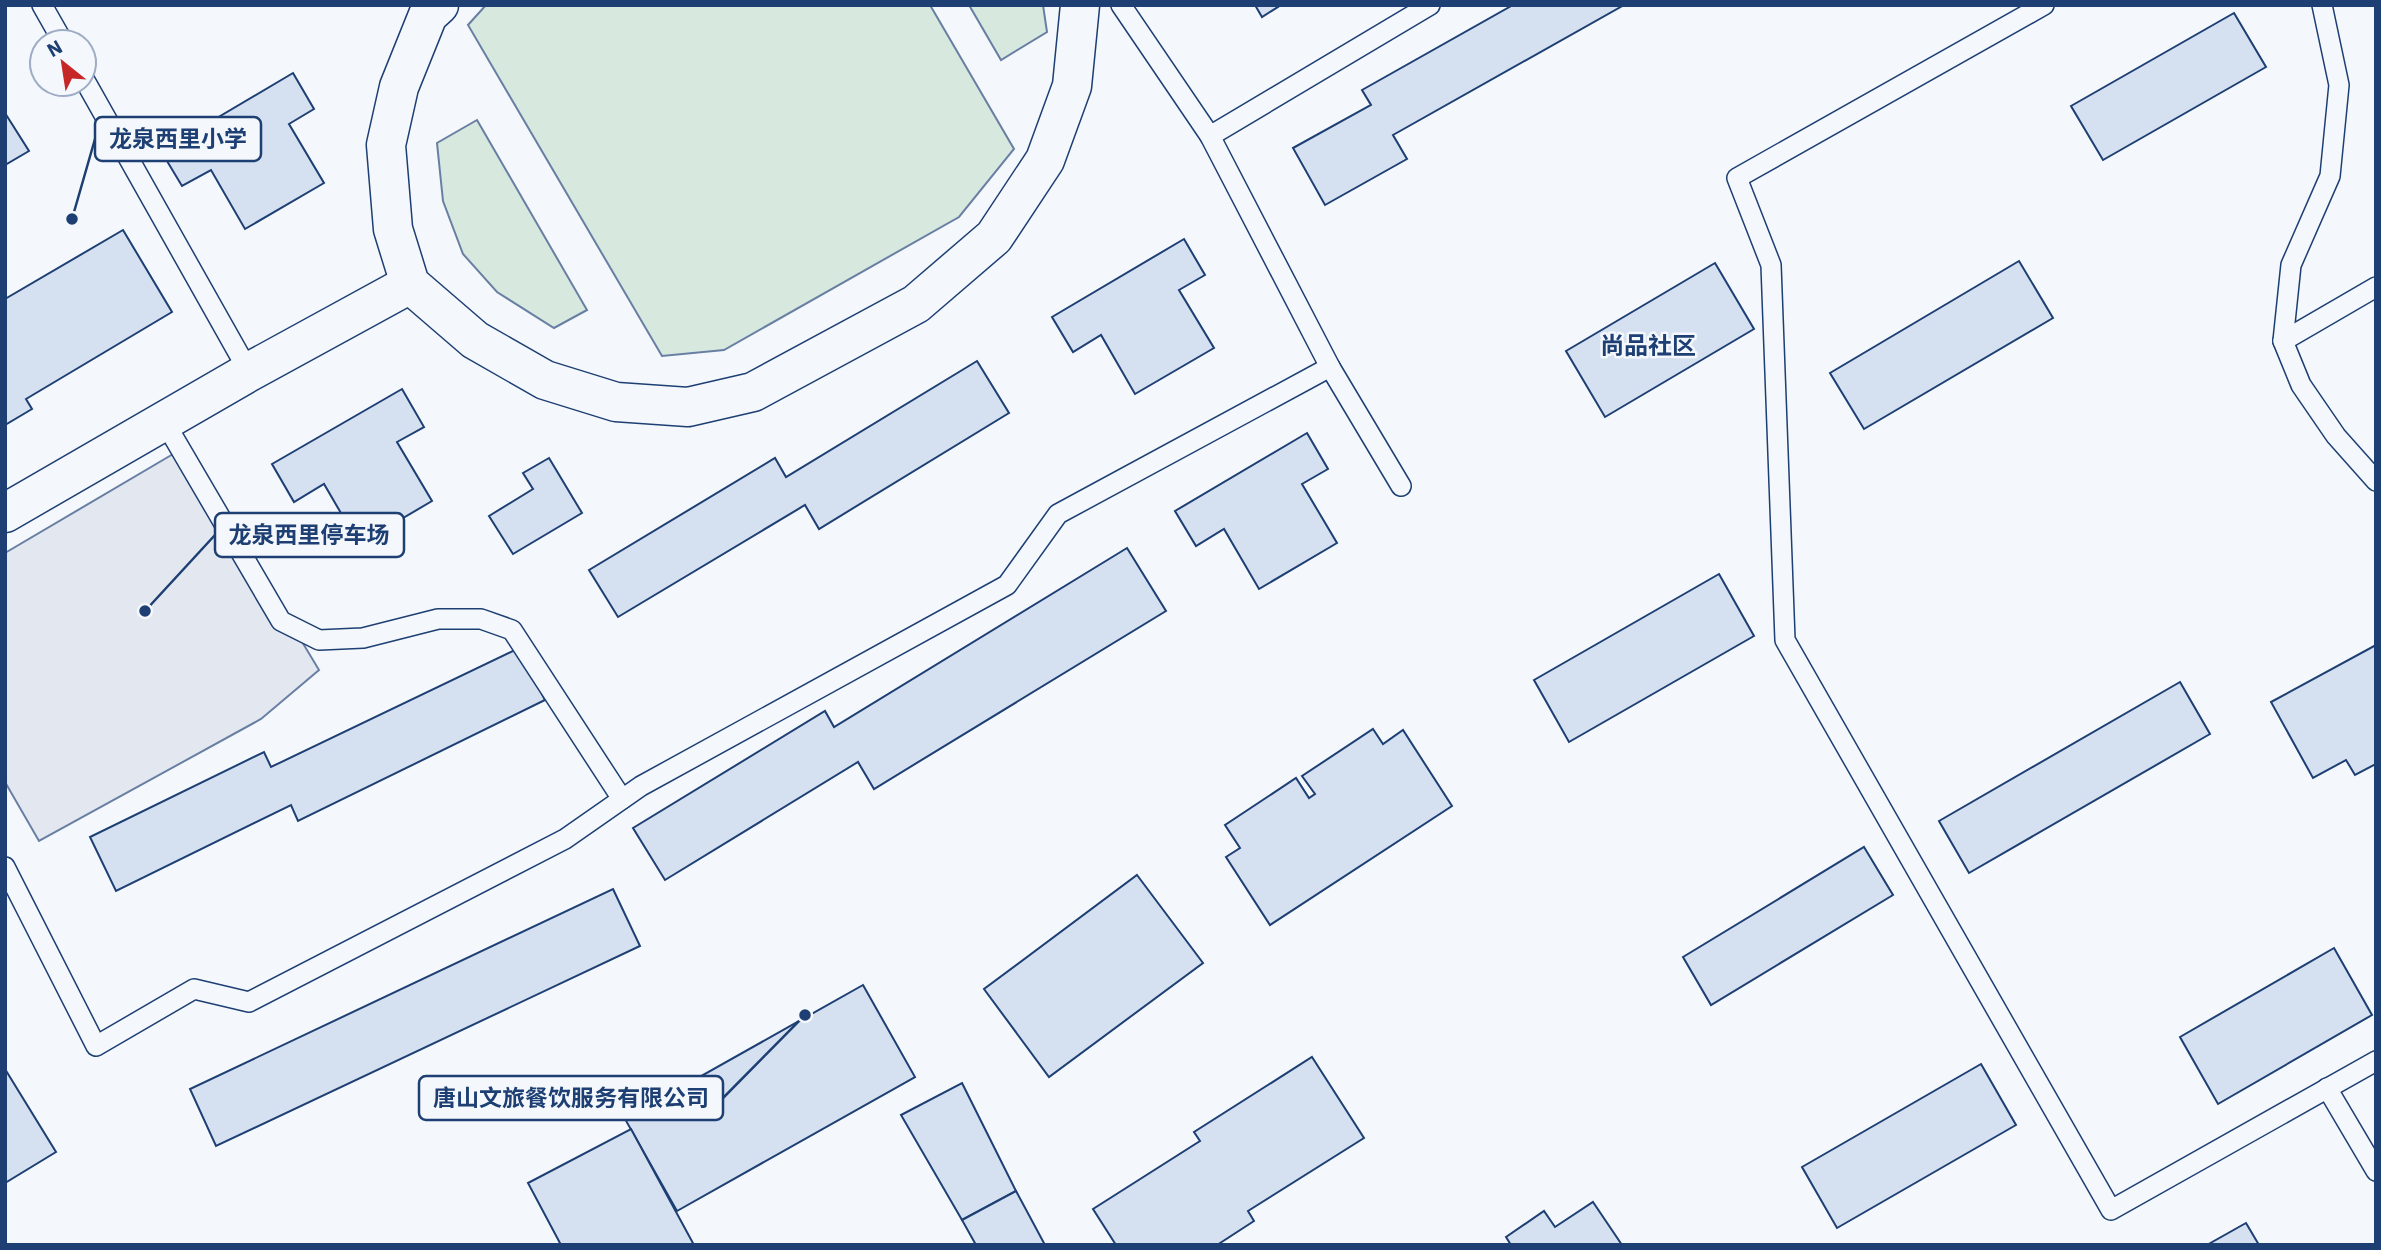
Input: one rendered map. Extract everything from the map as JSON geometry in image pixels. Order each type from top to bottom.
[{"type":"street","points":[[439,5],[428,15],[399,87],[386,145],[393,229],[410,284],[475,341],[545,380],[616,402],[688,407],[753,392],[916,304],[994,237],[1045,160],[1072,86],[1080,5]]},
{"type":"street","points":[[5,513],[249,372],[410,284]]},
{"type":"lane","points":[[42,5],[55,28]]},
{"type":"lane","points":[[1121,5],[1210,136],[1329,368],[1401,486]]},
{"type":"lane","points":[[1210,136],[1429,5]]},
{"type":"lane","points":[[2044,5],[1737,178],[1771,265],[1785,640],[2111,1210],[2376,1061]]},
{"type":"lane","points":[[2322,5],[2339,86],[2330,176],[2291,265],[2283,341],[2308,395],[2336,436],[2376,481]]},
{"type":"lane","points":[[95,98],[249,372]]},
{"type":"lane","points":[[2283,341],[2376,287]]},
{"type":"lane","points":[[5,867],[96,1046],[194,989],[249,1002],[565,839],[640,786],[1007,585],[1058,513],[1329,368]]},
{"type":"lane","points":[[164,421],[281,621],[319,640],[363,638],[438,619],[481,619],[512,630],[622,799]]},
{"type":"lane","points":[[2327,1088],[2376,1171]]},
{"type":"shaded area","points":[[486,5],[930,5],[1014,149],[959,217],[724,350],[662,356],[468,25]]},
{"type":"shaded area","points":[[969,5],[1043,5],[1047,32],[1001,60]]},
{"type":"shaded area","points":[[477,120],[587,310],[554,328],[497,292],[463,254],[443,201],[437,143]]},
{"type":"shaded area","points":[[185,447],[319,670],[261,719],[39,841],[5,782],[5,553]]},
{"type":"building","points":[[1255,5],[1281,5],[1262,17]]},
{"type":"building","points":[[1513,5],[1624,5],[1393,135],[1407,159],[1325,205],[1293,148],[1371,105],[1362,90]]},
{"type":"building","points":[[2234,13],[2266,67],[2103,160],[2071,106]]},
{"type":"building","points":[[293,73],[314,109],[289,124],[324,183],[245,229],[211,170],[182,186],[161,151]]},
{"type":"building","points":[[5,113],[29,151],[5,165]]},
{"type":"building","points":[[123,230],[172,312],[26,399],[32,409],[5,425],[5,299]]},
{"type":"building","points":[[1184,239],[1205,275],[1179,290],[1214,348],[1135,394],[1101,335],[1073,352],[1052,317]]},
{"type":"building","points":[[2019,261],[2053,318],[1864,429],[1830,373]]},
{"type":"building","points":[[1715,263],[1754,329],[1605,417],[1566,351]]},
{"type":"building","points":[[977,361],[1009,413],[819,529],[805,505],[618,617],[589,570],[775,458],[786,477]]},
{"type":"building","points":[[402,389],[424,427],[397,442],[432,501],[359,544],[324,484],[294,502],[272,464]]},
{"type":"building","points":[[1307,433],[1328,469],[1302,484],[1337,543],[1259,589],[1224,529],[1196,546],[1175,511]]},
{"type":"building","points":[[549,458],[582,513],[513,554],[489,516],[533,489],[523,473]]},
{"type":"building","points":[[1127,548],[1166,611],[874,789],[858,762],[665,880],[633,828],[825,711],[834,727]]},
{"type":"building","points":[[1719,574],[1754,636],[1569,742],[1534,680]]},
{"type":"building","points":[[2376,645],[2376,764],[2355,775],[2346,760],[2313,778],[2271,702]]},
{"type":"building","points":[[519,648],[545,700],[298,821],[291,805],[116,891],[90,837],[264,752],[271,767]]},
{"type":"building","points":[[2180,682],[2210,734],[1969,873],[1939,821]]},
{"type":"building","points":[[1373,729],[1383,744],[1403,730],[1452,806],[1270,925],[1226,857],[1240,848],[1225,825],[1296,778],[1309,798],[1315,794],[1302,776]]},
{"type":"building","points":[[1864,847],[1893,895],[1711,1005],[1683,957]]},
{"type":"building","points":[[1137,875],[1203,963],[1049,1077],[984,989]]},
{"type":"building","points":[[613,889],[640,946],[216,1146],[190,1089]]},
{"type":"building","points":[[2334,948],[2372,1015],[2218,1104],[2180,1037]]},
{"type":"building","points":[[863,985],[915,1077],[677,1211],[625,1119]]},
{"type":"building","points":[[1312,1057],[1364,1138],[1248,1211],[1254,1221],[1217,1245],[1116,1245],[1093,1209],[1200,1141],[1194,1132]]},
{"type":"building","points":[[1981,1064],[2016,1125],[1837,1228],[1802,1167]]},
{"type":"building","points":[[5,1069],[56,1152],[5,1183]]},
{"type":"building","points":[[962,1083],[1016,1191],[962,1220],[901,1115]]},
{"type":"building","points":[[631,1129],[694,1245],[561,1245],[528,1183]]},
{"type":"building","points":[[1016,1191],[1045,1245],[976,1245],[962,1220]]},
{"type":"building","points":[[1593,1202],[1622,1245],[1511,1245],[1506,1237],[1544,1211],[1555,1227]]},
{"type":"building","points":[[2246,1223],[2259,1245],[2207,1245]]},
{"type":"place","name":"龙泉西里小学","points":[[72,219]]},
{"type":"place","name":"龙泉西里停车场","points":[[145,611]]},
{"type":"place","name":"唐山文旅餐饮服务有限公司","points":[[805,1015]]},
{"type":"district","name":"尚品社区","points":[[1648,345]]}]
